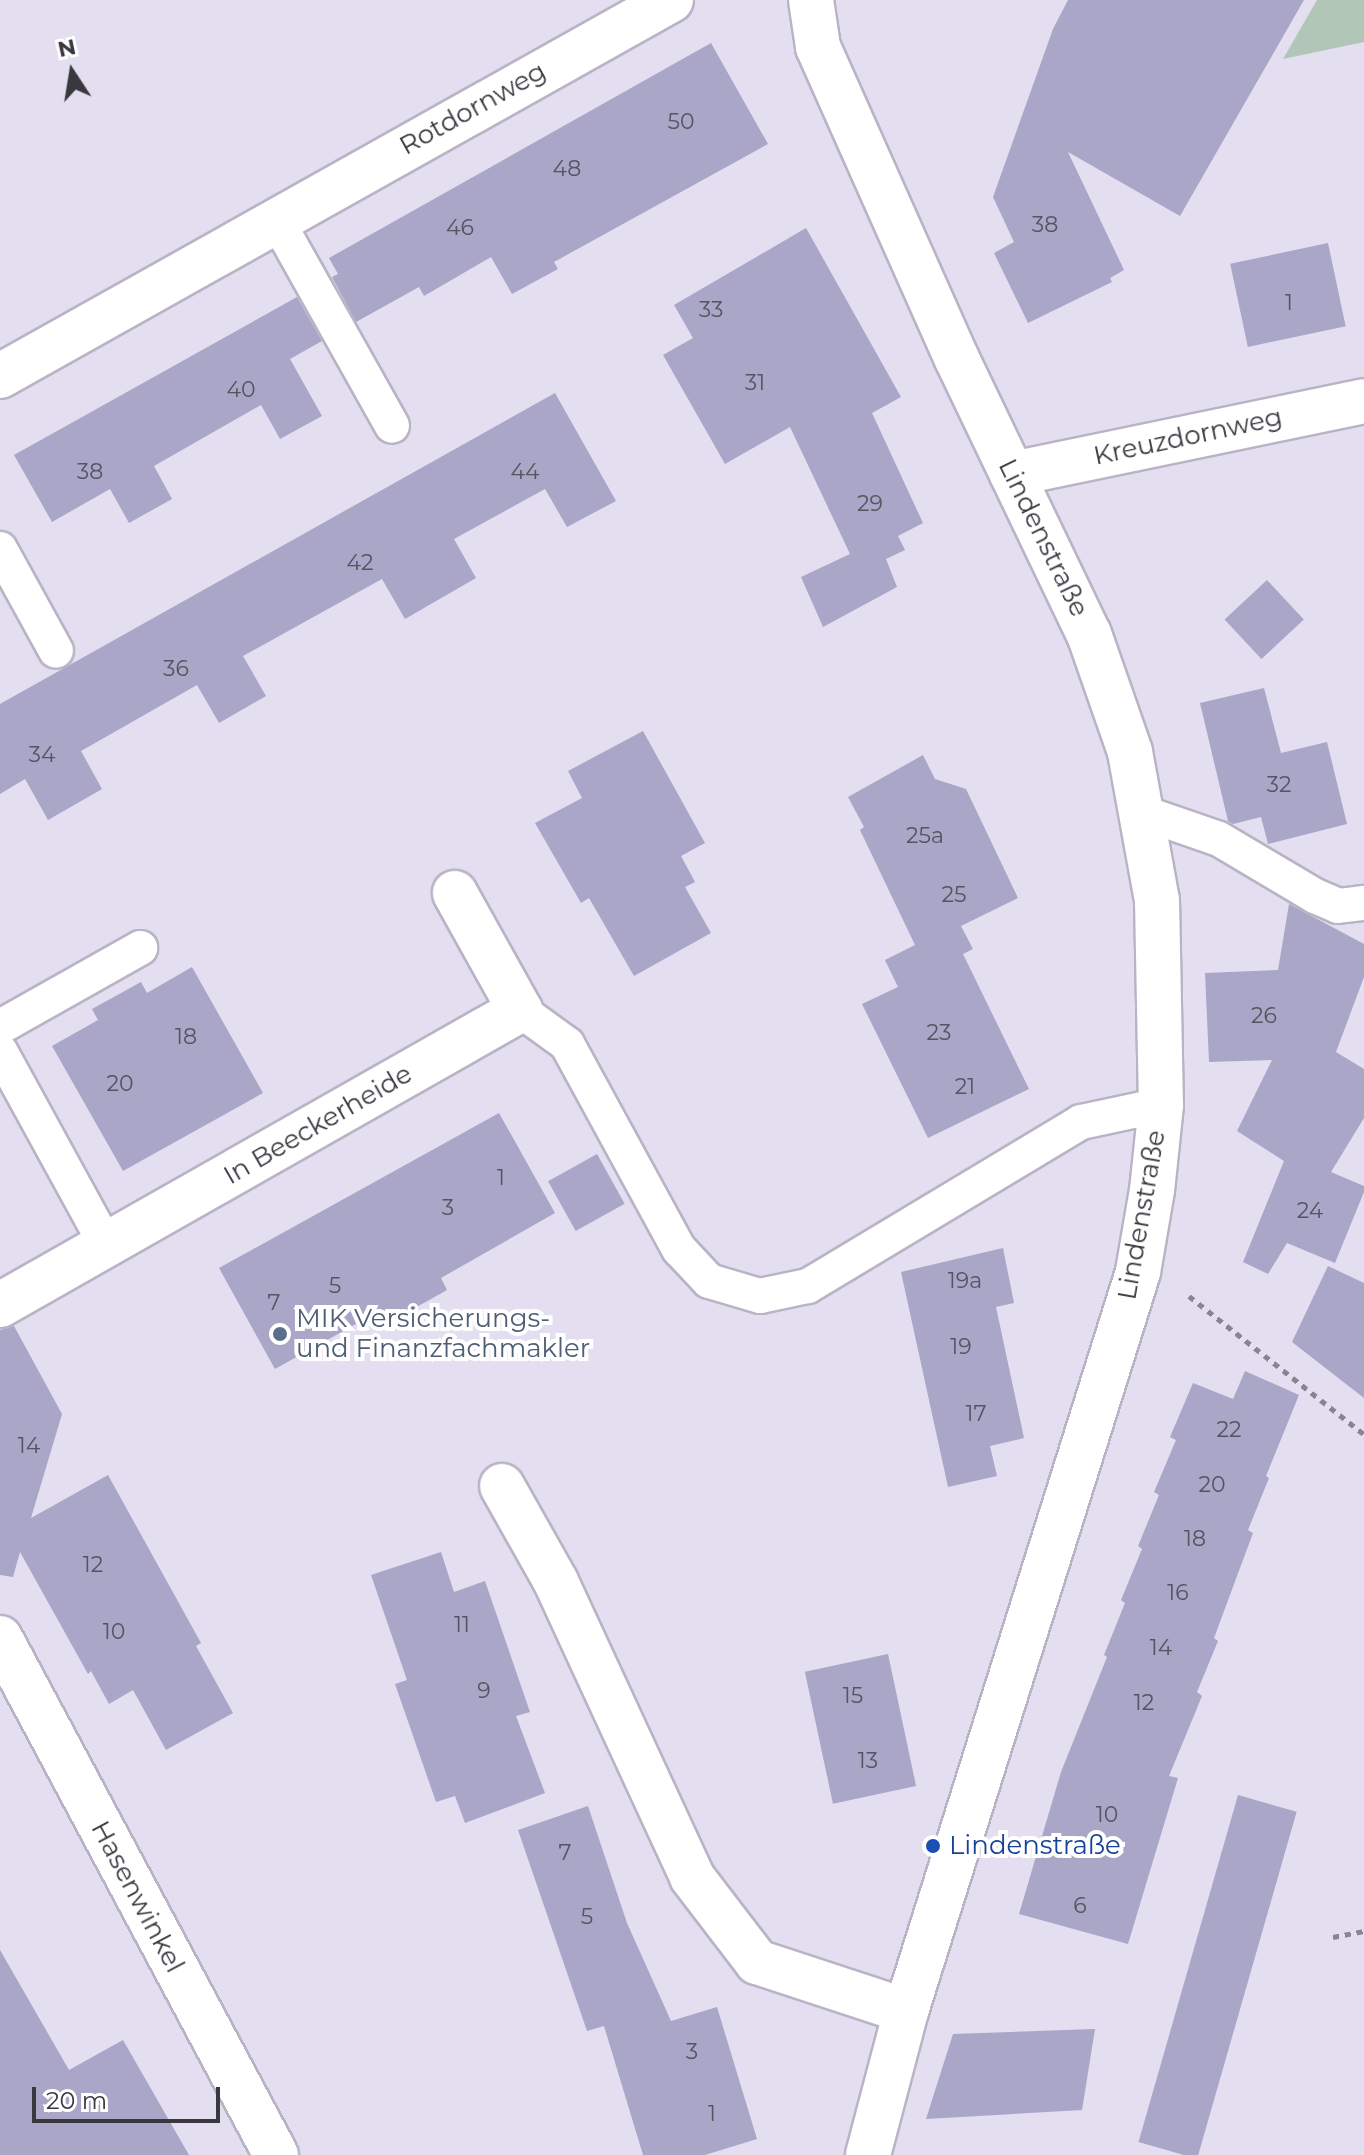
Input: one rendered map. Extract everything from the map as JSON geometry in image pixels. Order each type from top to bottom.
[{"type":"street","name":"Rotdornweg","points":[[0,376],[671,0]]},
{"type":"street","name":"Lindenstraße","points":[[811,0],[818,47],[1012,474],[1089,634],[1130,752],[1144,813],[1157,900],[1161,1105],[1152,1190],[1138,1272],[906,2011],[868,2155]]},
{"type":"street","name":"Kreuzdornweg","points":[[1012,474],[1364,401]]},
{"type":"street","points":[[455,893],[520,1010]]},
{"type":"street","name":"In Beeckerheide","points":[[0,1305],[520,1010]]},
{"type":"street","points":[[502,1486],[556,1582],[692,1877],[757,1962],[906,2011]]},
{"type":"street","name":"Hasenwinkel","points":[[0,1638],[276,2155]]},
{"type":"lane","points":[[276,219],[392,426]]},
{"type":"lane","points":[[0,549],[56,651]]},
{"type":"lane","points":[[1144,813],[1219,839],[1315,896],[1338,906],[1364,903]]},
{"type":"lane","points":[[0,1027],[140,948]]},
{"type":"lane","name":"Lindenstraße","points":[[520,1010],[567,1044],[679,1249],[709,1281],[760,1296],[808,1286],[1081,1122],[1161,1105]]},
{"type":"lane","points":[[0,1051],[106,1245]]},
{"type":"path","points":[[1138,1272],[1177,1286],[1364,1434]]},
{"type":"path","points":[[1333,1937],[1364,1931]]},
{"type":"green space","points":[[1317,0],[1364,0],[1364,42],[1283,59]]},
{"type":"building","points":[[1068,0],[1304,0],[1180,216],[1068,152],[1124,270],[1110,278],[1112,282],[1028,323],[994,253],[1014,242],[993,197],[1053,29]]},
{"type":"building","points":[[711,43],[768,144],[554,262],[558,269],[512,294],[491,257],[424,296],[419,287],[356,322],[332,277],[338,274],[329,258]]},
{"type":"building","points":[[806,228],[901,397],[872,413],[923,523],[898,536],[905,550],[886,559],[897,587],[823,627],[801,577],[850,554],[790,427],[725,464],[663,355],[693,338],[674,305]]},
{"type":"building","points":[[1328,243],[1346,326],[1248,347],[1230,264]]},
{"type":"building","points":[[297,297],[322,341],[290,359],[322,416],[280,439],[261,405],[154,466],[172,499],[129,523],[110,489],[52,522],[14,455]]},
{"type":"building","points":[[555,393],[616,501],[567,527],[545,489],[454,539],[476,578],[405,619],[382,579],[243,656],[266,696],[219,723],[197,685],[81,751],[102,789],[48,820],[25,779],[0,794],[0,704]]},
{"type":"building","points":[[1267,580],[1304,619],[1261,659],[1225,620]]},
{"type":"building","points":[[1264,688],[1281,753],[1327,742],[1347,824],[1268,844],[1261,817],[1233,824],[1228,821],[1200,703]]},
{"type":"building","points":[[643,731],[705,843],[681,856],[695,882],[685,887],[711,933],[634,976],[589,898],[581,903],[535,823],[582,798],[568,771]]},
{"type":"building","points":[[923,755],[935,779],[966,789],[1018,898],[961,926],[973,949],[963,954],[1029,1089],[928,1138],[862,1004],[898,987],[885,960],[915,945],[860,830],[864,827],[848,797]]},
{"type":"building","points":[[1289,904],[1364,944],[1364,977],[1336,1052],[1364,1069],[1364,1118],[1331,1172],[1364,1186],[1364,1192],[1335,1263],[1287,1243],[1268,1274],[1243,1262],[1284,1161],[1237,1131],[1272,1060],[1209,1062],[1205,973],[1278,970]]},
{"type":"building","points":[[192,967],[263,1093],[123,1171],[52,1046],[98,1020],[92,1009],[141,982],[147,993]]},
{"type":"building","points":[[499,1113],[555,1213],[441,1278],[447,1290],[388,1323],[381,1310],[275,1369],[219,1268]]},
{"type":"building","points":[[597,1154],[625,1204],[576,1231],[548,1181]]},
{"type":"building","points":[[1003,1248],[1014,1303],[996,1307],[1024,1438],[990,1446],[997,1476],[948,1487],[901,1272]]},
{"type":"building","points":[[1328,1266],[1364,1283],[1364,1398],[1292,1342]]},
{"type":"building","points":[[14,1326],[62,1414],[31,1518],[108,1475],[201,1643],[196,1646],[233,1713],[166,1750],[133,1690],[109,1704],[91,1671],[88,1674],[20,1552],[13,1577],[0,1575],[0,1330]]},
{"type":"building","points":[[1245,1371],[1299,1395],[1248,1530],[1253,1533],[1214,1638],[1218,1641],[1197,1692],[1202,1696],[1169,1776],[1178,1778],[1128,1944],[1019,1914],[1061,1772],[1125,1603],[1121,1600],[1142,1549],[1138,1546],[1159,1495],[1154,1492],[1176,1440],[1170,1437],[1193,1383],[1233,1399]]},
{"type":"building","points":[[441,1552],[454,1592],[485,1581],[530,1712],[516,1716],[545,1793],[465,1823],[455,1796],[436,1802],[395,1684],[407,1680],[371,1575]]},
{"type":"building","points":[[888,1654],[916,1786],[833,1804],[805,1672]]},
{"type":"building","points":[[1238,1795],[1297,1812],[1198,2155],[1184,2155],[1138,2142]]},
{"type":"building","points":[[588,1806],[627,1923],[671,2021],[717,2007],[757,2139],[705,2155],[643,2155],[604,2026],[587,2031],[518,1830]]},
{"type":"building","points":[[0,1950],[69,2070],[123,2040],[189,2155],[0,2155]]},
{"type":"building","points":[[1095,2029],[1082,2110],[926,2119],[953,2034]]},
{"type":"place","name":"MIK Versicherungs- und Finanzfachmakler","points":[[280,1334]]},
{"type":"place","name":"Lindenstraße","points":[[933,1846]]}]
